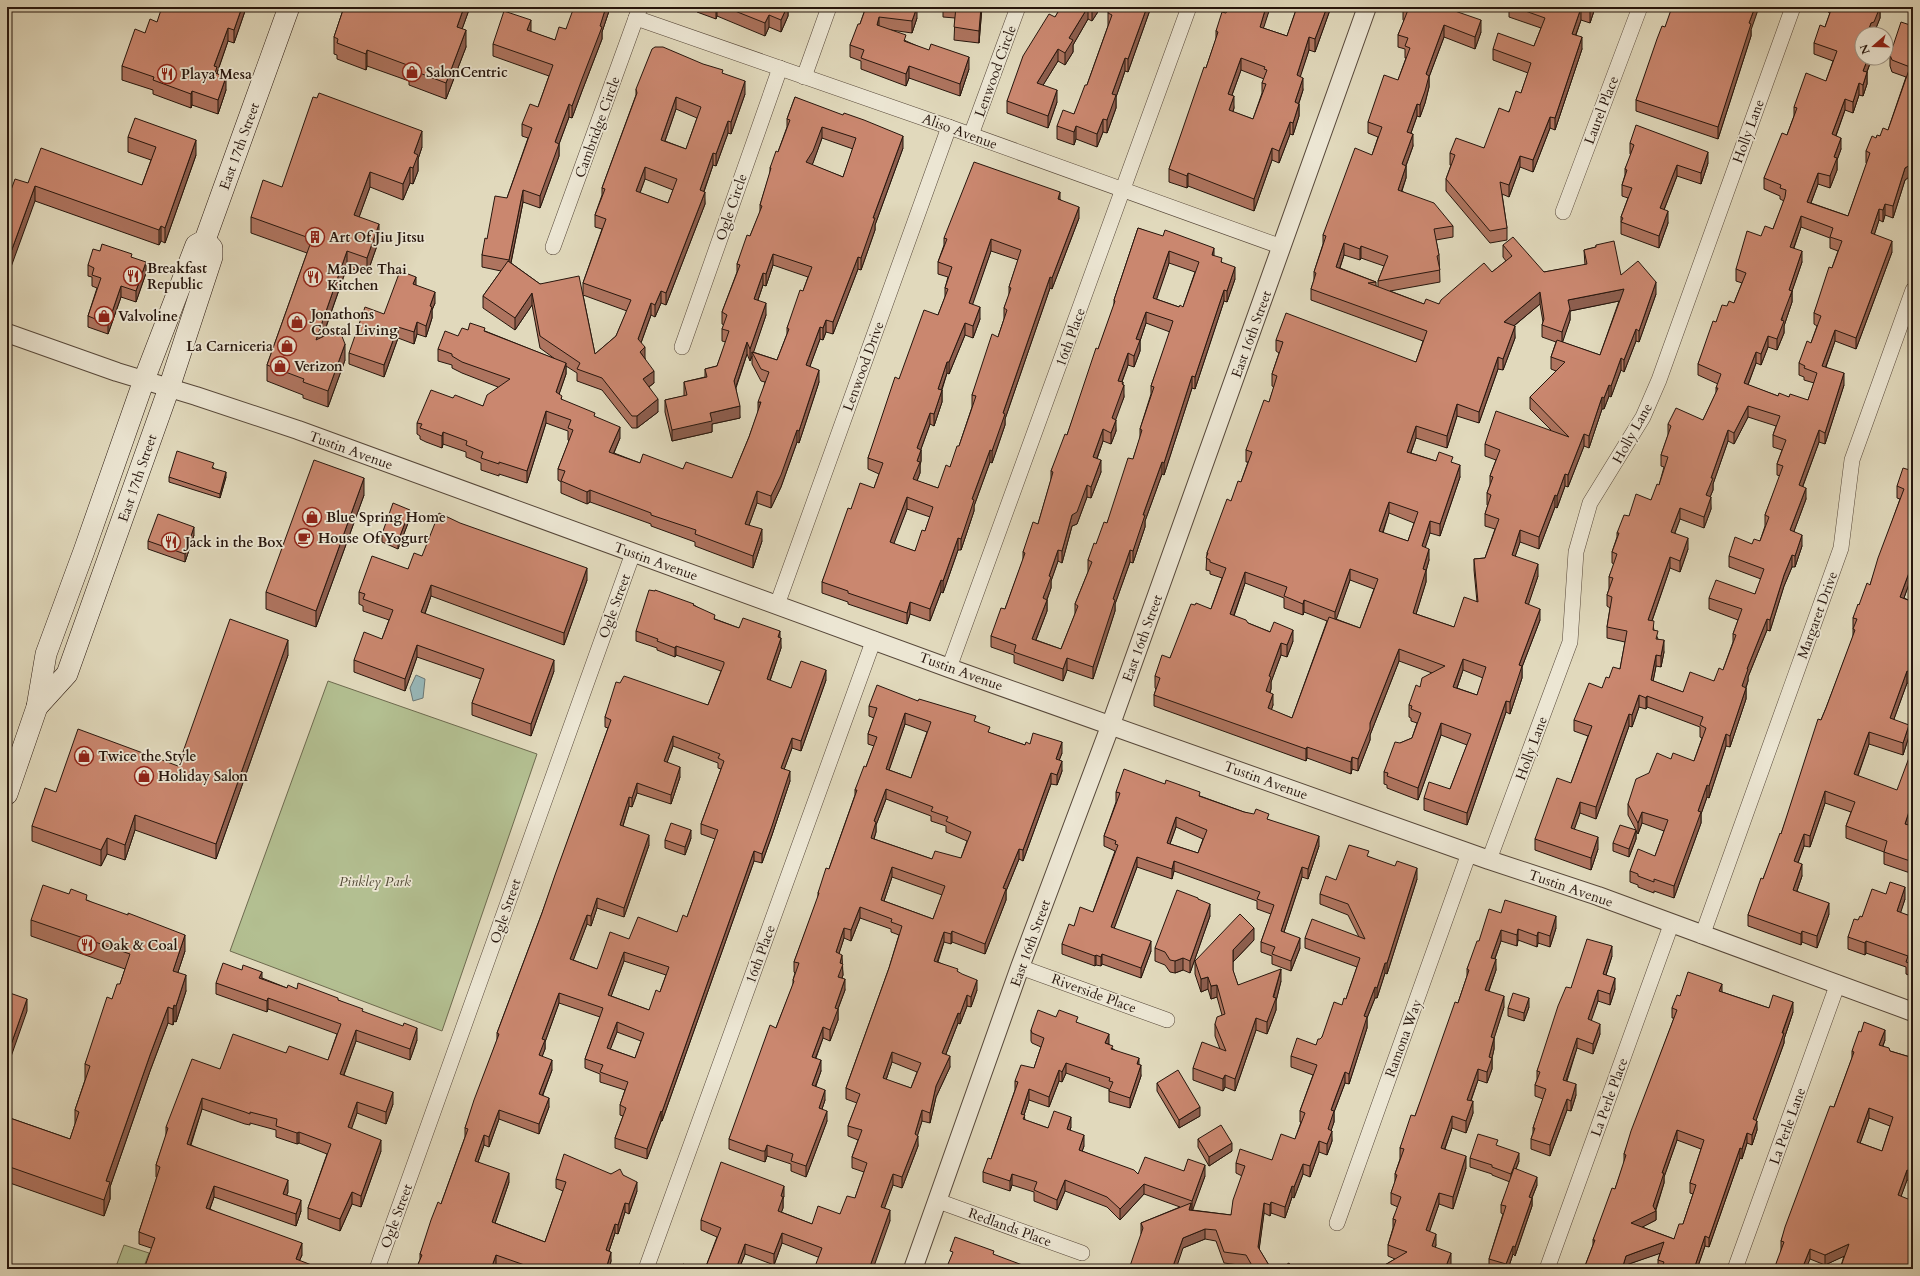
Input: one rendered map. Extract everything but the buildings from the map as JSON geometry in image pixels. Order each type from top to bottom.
[{"type":"main road","name":"East 17th Street","points":[[7,794],[37,707],[46,654],[144,380],[188,262],[196,245],[205,240],[289,7]]},
{"type":"main road","name":"East 17th Street","points":[[37,707],[67,674],[169,388],[212,257],[212,248],[205,240]]},
{"type":"street","points":[[804,76],[829,7]]},
{"type":"street","name":"Lenwood Circle","points":[[971,135],[1018,7]]},
{"type":"street","name":"16th Place","points":[[949,668],[1188,7]]},
{"type":"street","name":"East 16th Street","points":[[913,1269],[1020,966],[1111,724],[1367,7]]},
{"type":"street","name":"Laurel Place","points":[[1563,212],[1640,7]]},
{"type":"street","name":"Holly Lane","points":[[1489,860],[1570,642],[1576,552],[1590,503],[1643,417],[1659,380],[1793,7]]},
{"type":"street","name":"Aliso Avenue","points":[[638,12],[780,68],[1282,247]]},
{"type":"street","name":"Cambridge Circle","points":[[553,247],[638,12]]},
{"type":"street","name":"Ogle Circle","points":[[682,347],[780,68]]},
{"type":"street","name":"Lenwood Drive","points":[[777,605],[949,127]]},
{"type":"street","name":"Margaret Drive","points":[[1702,936],[1841,548],[1852,460],[1913,290]]},
{"type":"street","name":"Tustin Avenue","points":[[7,333],[116,372],[298,430],[633,553],[874,639],[949,668],[1111,724],[1469,853],[1598,896],[1670,925],[1913,1012]]},
{"type":"street","name":"Ogle Street","points":[[377,1269],[633,553]]},
{"type":"street","name":"16th Place","points":[[646,1269],[874,639]]},
{"type":"street","name":"Ramona Way","points":[[1337,1223],[1469,853]]},
{"type":"street","name":"La Perle Place","points":[[1547,1269],[1670,925]]},
{"type":"street","name":"Riverside Place","points":[[1020,966],[1167,1020]]},
{"type":"street","name":"La Perle Lane","points":[[1735,1269],[1838,984]]},
{"type":"street","name":"Redlands Place","points":[[938,1201],[1082,1253]]},
{"type":"green space","name":"Pinkley Park","points":[[328,681],[537,754],[442,1031],[230,951]]},
{"type":"green space","points":[[124,1245],[149,1253],[143,1269],[115,1269]]},
{"type":"water","points":[[416,675],[425,679],[423,698],[413,701],[410,688]]},
{"type":"place","name":"SalonCentric","points":[[412,72]]},
{"type":"place","name":"Playa Mesa","points":[[167,74]]},
{"type":"place","name":"Art Of Jiu Jitsu","points":[[315,237]]},
{"type":"place","name":"Breakfast Republic","points":[[133,276]]},
{"type":"place","name":"MaDee Thai Kitchen","points":[[313,277]]},
{"type":"place","name":"Valvoline","points":[[104,316]]},
{"type":"place","name":"Jonathons Costal Living","points":[[297,322]]},
{"type":"place","name":"La Carniceria","points":[[287,346]]},
{"type":"place","name":"Verizon","points":[[280,366]]},
{"type":"place","name":"Blue Spring Home","points":[[312,517]]},
{"type":"place","name":"House Of Yogurt","points":[[304,538]]},
{"type":"place","name":"Jack in the Box","points":[[171,542]]},
{"type":"place","name":"Twice the Style","points":[[84,756]]},
{"type":"place","name":"Holiday Salon","points":[[144,776]]},
{"type":"place","name":"Oak & Coal","points":[[87,945]]}]
